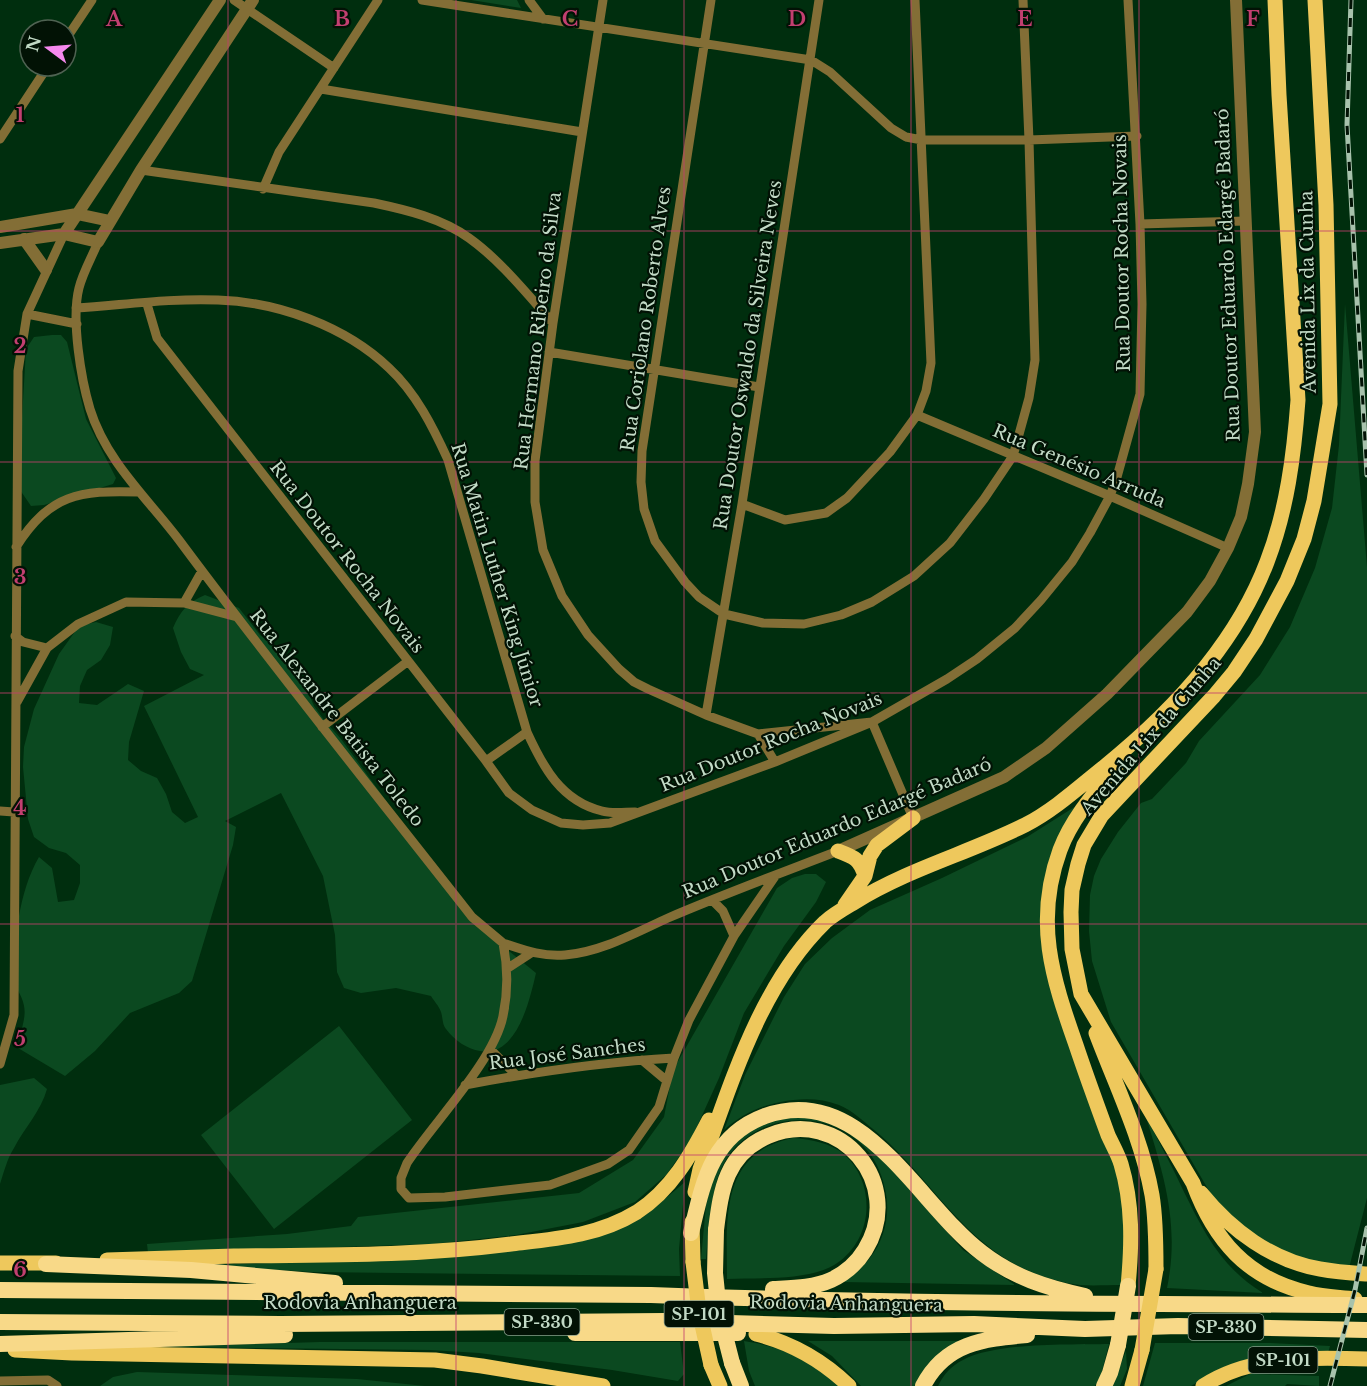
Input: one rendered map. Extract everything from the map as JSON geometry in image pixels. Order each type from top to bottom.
[{"type":"highway","name":"Avenida Lix da Cunha","points":[[737,1067],[750,1036],[787,968],[827,920],[875,890],[1025,825],[1057,805],[1137,740],[1172,706],[1209,662],[1253,592],[1267,562],[1284,505],[1294,449],[1298,400],[1275,0]]},
{"type":"highway","name":"Avenida Lix da Cunha","points":[[1316,0],[1327,229],[1330,404],[1314,501],[1304,539],[1287,581],[1256,639],[1234,672],[1102,815],[1084,845],[1074,881],[1071,912],[1072,949],[1081,994],[1193,1183],[1213,1228],[1230,1250],[1249,1266],[1289,1287],[1310,1293],[1367,1300]]},
{"type":"highway","points":[[1104,1386],[1118,1345],[1128,1286],[1131,1252],[1130,1216],[1121,1164],[1056,989],[1049,953],[1046,917],[1050,884],[1060,849],[1073,822],[1137,740]]},
{"type":"highway","points":[[839,912],[865,876],[870,856],[878,845],[914,818]]},
{"type":"highway","points":[[838,851],[852,856],[861,863],[865,876]]},
{"type":"highway","points":[[1081,994],[1137,1138],[1155,1215],[1156,1269],[1142,1350],[1131,1386]]},
{"type":"highway","points":[[691,1233],[694,1194],[700,1169],[737,1067]]},
{"type":"highway","points":[[46,1263],[437,1252],[581,1235],[604,1228],[635,1213],[662,1192],[694,1150],[737,1067]]},
{"type":"highway","points":[[691,1233],[707,1173],[712,1161],[727,1141],[742,1127],[776,1112],[810,1110],[834,1116],[870,1138],[954,1228],[982,1253],[1007,1270],[1049,1288],[1122,1304]]},
{"type":"highway","points":[[651,1295],[807,1287],[831,1280],[848,1270],[873,1237],[878,1218],[875,1184],[860,1157],[847,1144],[830,1135],[805,1128],[791,1128],[757,1141],[743,1153],[728,1173],[719,1201],[715,1273],[719,1312],[732,1363],[741,1386]]},
{"type":"highway","points":[[1193,1183],[1211,1205],[1233,1226],[1270,1252],[1284,1259],[1319,1269],[1367,1274]]},
{"type":"highway","name":"SP-101","points":[[691,1233],[699,1311],[711,1365],[720,1386]]},
{"type":"highway","points":[[0,1263],[191,1269],[467,1293]]},
{"type":"highway","name":"Rodovia Anhanguera","points":[[0,1290],[651,1295],[752,1299],[1367,1305]]},
{"type":"highway","name":"Rodovia Anhanguera","points":[[0,1322],[280,1324],[664,1321],[834,1326],[974,1324],[1084,1329],[1178,1326],[1367,1330]]},
{"type":"highway","points":[[0,1344],[341,1333],[756,1334],[834,1326]]},
{"type":"highway","points":[[923,1386],[929,1374],[939,1363],[951,1353],[968,1345],[987,1340],[1084,1329]]},
{"type":"highway","points":[[756,1334],[774,1338],[806,1352],[836,1373],[849,1386]]},
{"type":"highway","points":[[0,1349],[72,1353],[435,1360],[603,1386]]},
{"type":"highway","name":"SP-101","points":[[1203,1386],[1246,1367],[1292,1359],[1367,1359]]},
{"type":"street","points":[[78,21],[92,0]]},
{"type":"street","points":[[0,1064],[14,1015],[18,371],[27,314],[64,234],[220,0]]},
{"type":"street","points":[[234,0],[251,4],[334,68]]},
{"type":"street","points":[[263,189],[279,152],[378,0]]},
{"type":"street","points":[[422,0],[811,60],[830,72],[891,128],[906,137],[922,140],[1029,140],[1137,136]]},
{"type":"street","points":[[529,0],[543,19]]},
{"type":"street","name":"Rua Hermano Ribeiro da Silva","points":[[603,0],[553,323],[535,461],[535,502],[543,550],[562,596],[588,635],[634,682],[678,704],[758,734],[872,722]]},
{"type":"street","name":"Rua Coriolano Roberto Alves","points":[[711,0],[642,451],[641,482],[644,509],[655,541],[666,559],[699,597],[724,614]]},
{"type":"street","name":"Rua Doutor Oswaldo da Silveira Neves","points":[[706,715],[742,504],[819,0]]},
{"type":"street","points":[[742,504],[785,520],[826,513],[847,498],[890,452],[917,415],[926,391],[931,363],[915,0]]},
{"type":"street","points":[[724,614],[763,623],[804,624],[841,615],[872,602],[914,576],[950,543],[1013,456],[1029,398],[1035,360],[1023,0]]},
{"type":"street","name":"Rua Doutor Rocha Novais","points":[[147,304],[157,338],[509,793],[532,810],[561,823],[583,825],[610,823],[775,762],[872,722],[962,669],[1015,628],[1072,562],[1110,496],[1126,448],[1140,394],[1142,304],[1140,224],[1128,0]]},
{"type":"street","name":"Rua Doutor Eduardo Edargé Badaró","points":[[503,943],[544,955],[567,955],[592,949],[630,936],[668,918],[838,851],[1004,777],[1046,748],[1107,694],[1187,612],[1210,581],[1228,548],[1241,517],[1255,432],[1236,0]]},
{"type":"street","points":[[0,243],[64,234],[98,242],[141,170],[251,4]]},
{"type":"street","points":[[0,139],[40,78]]},
{"type":"street","points":[[321,89],[582,132]]},
{"type":"street","points":[[141,170],[402,209],[453,229],[469,238],[507,273],[553,323]]},
{"type":"street","points":[[0,227],[77,214],[110,221]]},
{"type":"street","points":[[1140,224],[1245,221]]},
{"type":"street","points":[[24,239],[46,270]]},
{"type":"street","name":"Rua Alexandre Batista Toledo","points":[[98,242],[79,288],[76,308],[81,370],[91,411],[109,450],[139,492],[172,530],[322,727],[472,917],[503,943]]},
{"type":"street","name":"Rua Matin Luther King Júnior","points":[[76,308],[219,300],[276,309],[330,328],[359,344],[389,368],[417,401],[434,429],[448,460],[527,732],[543,766],[556,783],[578,802],[603,812],[640,813]]},
{"type":"street","points":[[27,314],[77,324]]},
{"type":"street","points":[[549,352],[759,387]]},
{"type":"street","name":"Rua Genésio Arruda","points":[[917,415],[1228,548]]},
{"type":"street","points":[[16,547],[30,525],[51,506],[68,498],[117,491],[139,492]]},
{"type":"street","points":[[184,603],[202,571]]},
{"type":"street","points":[[16,704],[47,648],[78,624],[126,602],[184,603],[237,617]]},
{"type":"street","points":[[15,636],[23,642],[47,648]]},
{"type":"street","points":[[322,727],[407,662]]},
{"type":"street","points":[[872,722],[914,818]]},
{"type":"street","points":[[486,761],[527,732]]},
{"type":"street","points":[[758,734],[775,762]]},
{"type":"street","points":[[0,812],[14,812]]},
{"type":"street","points":[[503,943],[508,968],[503,1017],[490,1049],[407,1163],[401,1178],[401,1189],[409,1198],[445,1197],[550,1185],[608,1164],[629,1150],[659,1107],[689,1020],[734,936],[776,875]]},
{"type":"street","points":[[713,901],[723,911],[734,936]]},
{"type":"street","points":[[508,968],[531,953]]},
{"type":"street","points":[[490,1049],[516,1075]]},
{"type":"street","name":"Rua José Sanches","points":[[465,1085],[516,1075],[674,1058]]},
{"type":"street","points":[[642,1060],[667,1082]]},
{"type":"street","points":[[0,1381],[48,1380],[57,1386]]},
{"type":"green space","points":[[471,0],[517,0],[521,8]]},
{"type":"green space","points":[[1345,304],[1367,567],[1367,1198],[1349,1268],[1304,1261],[1248,1233],[1212,1196],[1111,1022],[1092,961],[1089,931],[1090,895],[1101,859],[1118,832],[1141,803],[1152,799],[1186,763],[1199,741],[1260,675],[1290,627],[1315,568],[1332,508],[1339,445]]},
{"type":"green space","points":[[61,335],[67,342],[86,419],[116,478],[113,484],[44,505],[31,506],[18,487],[26,349],[34,337]]},
{"type":"green space","points":[[205,595],[239,608],[260,635],[292,660],[314,706],[341,739],[477,925],[536,973],[520,1024],[504,1045],[493,1051],[480,1051],[461,1043],[445,1027],[440,1010],[431,996],[396,988],[361,993],[344,988],[337,972],[335,935],[323,876],[281,793],[225,821],[236,827],[233,845],[192,981],[179,993],[130,1013],[95,1051],[65,1076],[18,1048],[25,1012],[22,998],[11,979],[19,916],[26,885],[39,857],[52,868],[58,902],[74,900],[80,883],[80,865],[66,853],[49,848],[34,837],[28,819],[23,767],[24,747],[34,709],[59,654],[79,626],[96,622],[113,627],[110,645],[101,660],[87,670],[80,686],[79,703],[97,705],[128,684],[144,691],[129,742],[128,760],[141,771],[157,778],[172,812],[185,823],[198,817],[144,706],[204,675],[190,669],[181,652],[173,628],[185,608]]},
{"type":"green space","points":[[1076,806],[1043,943],[1119,1171],[1128,1233],[1121,1285],[1080,1285],[1050,1279],[1003,1257],[984,1243],[952,1212],[890,1144],[857,1116],[839,1105],[810,1099],[773,1104],[751,1112],[724,1130],[745,1075],[784,997],[805,964],[832,938],[870,910],[1027,837]]},
{"type":"green space","points":[[805,874],[816,874],[826,882],[816,902],[784,946],[744,1013],[719,1078],[691,1140],[666,1175],[635,1202],[583,1222],[516,1235],[432,1244],[148,1253],[147,1244],[287,1234],[351,1226],[358,1217],[579,1193],[633,1160],[664,1117],[673,1070],[777,888],[792,878]]},
{"type":"green space","points":[[339,1026],[412,1120],[274,1229],[201,1135]]},
{"type":"green space","points":[[34,1078],[47,1089],[37,1112],[12,1152],[0,1184],[0,1085]]},
{"type":"green space","points":[[785,1117],[827,1119],[870,1145],[963,1250],[1015,1285],[843,1282],[867,1261],[879,1244],[886,1219],[886,1194],[879,1170],[866,1149],[850,1135],[831,1125],[811,1121],[790,1121],[770,1125],[751,1134],[735,1148],[723,1165],[715,1187],[706,1259],[701,1259],[706,1205],[711,1183],[723,1155],[753,1127]]},
{"type":"green space","points":[[1146,1117],[1207,1236],[1225,1261],[1248,1283],[1263,1293],[1167,1288],[1171,1265],[1171,1222],[1164,1180]]},
{"type":"green space","points":[[793,1138],[833,1147],[845,1155],[855,1167],[866,1194],[867,1209],[859,1237],[851,1250],[829,1268],[786,1277],[727,1279],[728,1212],[732,1192],[740,1173],[751,1158],[769,1146]]},
{"type":"green space","points":[[685,1182],[679,1249],[680,1276],[312,1272],[200,1265],[411,1259],[647,1214]]},
{"type":"green space","points":[[744,1341],[773,1347],[796,1356],[841,1386],[755,1386],[749,1371]]},
{"type":"green space","points":[[808,1341],[963,1341],[918,1386],[861,1386],[832,1356]]},
{"type":"green space","points":[[320,1342],[680,1342],[684,1374],[678,1381],[479,1353],[430,1350],[153,1347]]},
{"type":"green space","points":[[1155,1343],[1270,1343],[1330,1346],[1328,1353],[1198,1382],[1191,1386],[1143,1386]]},
{"type":"green space","points":[[1109,1344],[1101,1375],[1095,1386],[938,1386],[951,1368],[977,1354],[1013,1347]]},
{"type":"green space","points":[[1126,1351],[1127,1369],[1120,1386],[1112,1386]]},
{"type":"green space","points":[[137,1372],[357,1379],[425,1386],[100,1386],[113,1377]]},
{"type":"green space","points":[[1250,1374],[1319,1376],[1319,1386],[1287,1384],[1285,1386],[1226,1386]]},
{"type":"railway","points":[[1351,0],[1347,125],[1367,475]]},
{"type":"railway","points":[[1330,1386],[1355,1290],[1367,1228]]}]
